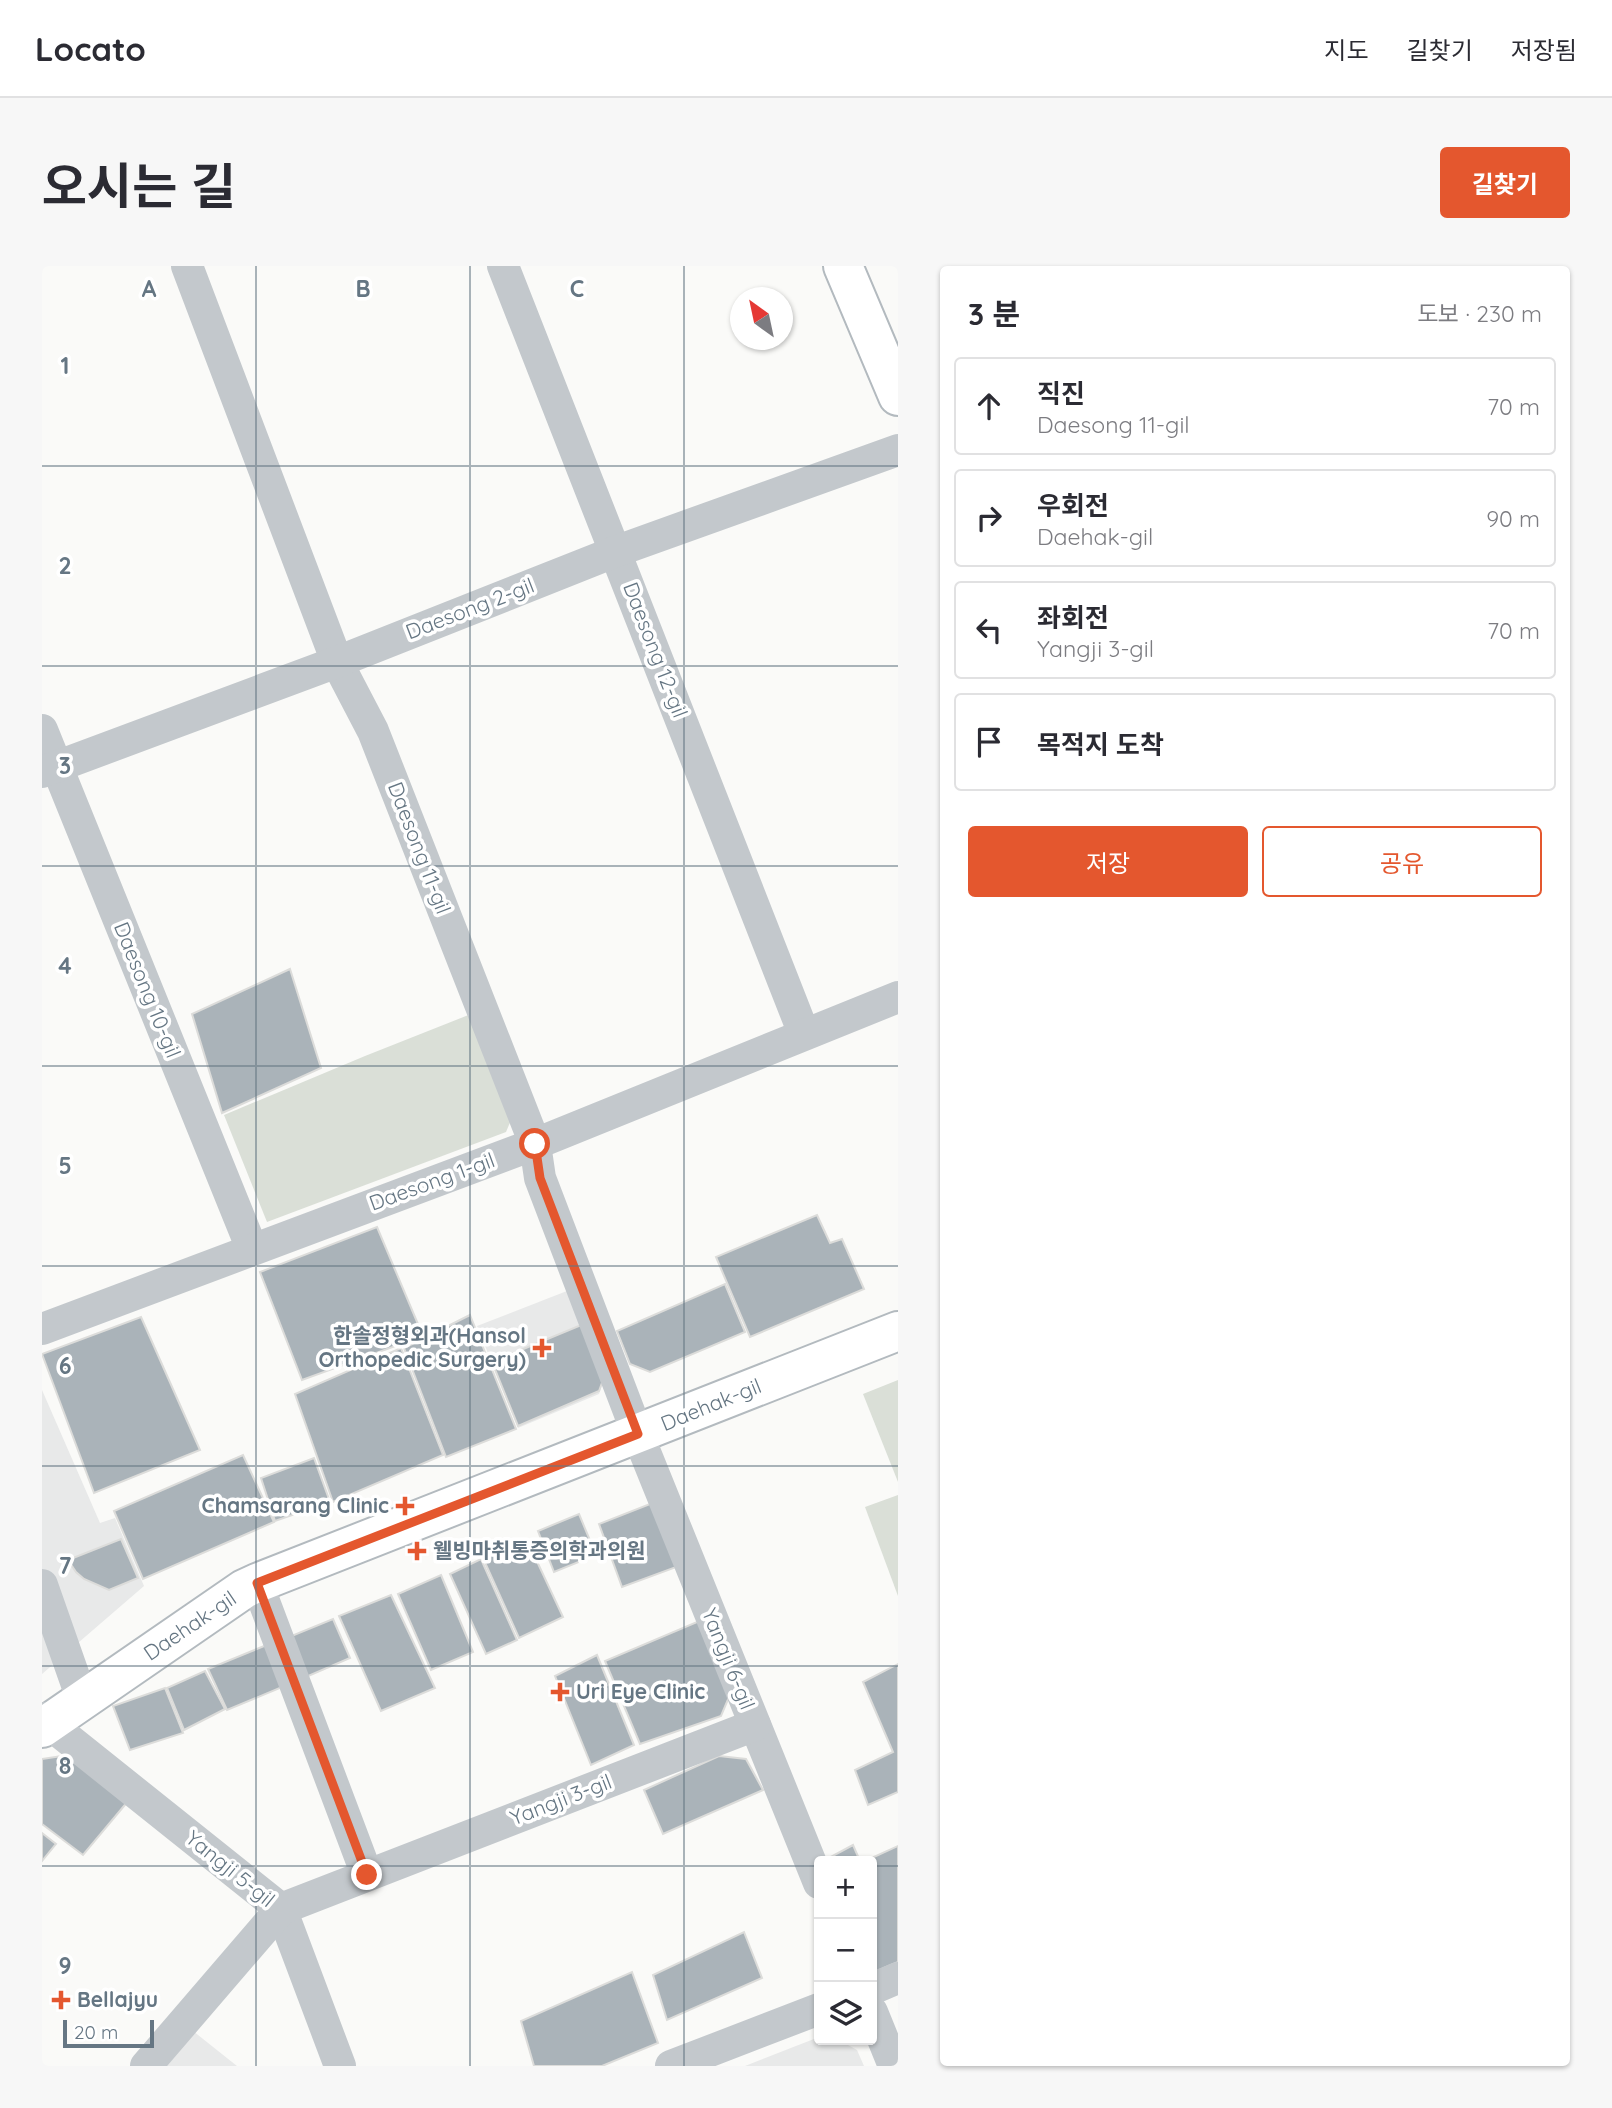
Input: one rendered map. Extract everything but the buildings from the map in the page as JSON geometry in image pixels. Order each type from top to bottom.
[{"type":"street","name":"Daesong 11-gil","points":[[187,266],[337,662],[373,732],[535,1144],[540,1178],[638,1434]]},
{"type":"street","name":"Daesong 12-gil","points":[[503,266],[617,551],[804,1034]]},
{"type":"street","points":[[843,266],[898,396]]},
{"type":"street","name":"Daesong 2-gil","points":[[49,769],[337,662],[617,551],[898,450]]},
{"type":"street","name":"Daesong 10-gil","points":[[42,730],[49,769],[252,1249]]},
{"type":"street","name":"Daesong 1-gil","points":[[42,1329],[535,1144],[898,997]]},
{"type":"street","name":"Daehak-gil","points":[[44,1723],[244,1589],[257,1583],[898,1331]]},
{"type":"street","name":"Yangji 6-gil","points":[[638,1434],[814,1871]]},
{"type":"street","points":[[257,1583],[367,1875]]},
{"type":"street","points":[[42,1585],[82,1699]]},
{"type":"street","name":"Yangji 5-gil","points":[[44,1723],[281,1909],[340,2066]]},
{"type":"street","name":"Yangji 3-gil","points":[[146,2066],[281,1909],[755,1725]]},
{"type":"street","points":[[877,1987],[898,1978]]},
{"type":"street","points":[[671,2066],[814,2011]]},
{"type":"street","points":[[877,2024],[894,2066]]},
{"type":"shaded area","points":[[471,1014],[514,1113],[506,1132],[267,1222],[224,1115]]},
{"type":"shaded area","name":"한솔정형외과(Hansol Orthopedic Surgery)","points":[[572,1289],[608,1369],[599,1394],[518,1428],[477,1326]]},
{"type":"shaded area","points":[[898,1380],[898,1482],[863,1394]]},
{"type":"shaded area","points":[[42,1390],[100,1523],[115,1518],[144,1586],[42,1674]]},
{"type":"shaded area","points":[[898,1495],[898,1596],[865,1507]]},
{"type":"shaded area","points":[[188,2027],[237,2066],[154,2066]]},
{"type":"shaded area","points":[[814,2039],[814,2045],[848,2045],[857,2050],[864,2066],[745,2066]]},
{"type":"place","name":"한솔정형외과(Hansol Orthopedic Surgery)","points":[[542,1348]]},
{"type":"place","name":"Chamsarang Clinic","points":[[405,1506]]},
{"type":"place","name":"웰빙마취통증의학과의원","points":[[417,1551]]},
{"type":"place","name":"Uri Eye Clinic","points":[[560,1692]]},
{"type":"place","name":"Bellajyu","points":[[61,2000]]},
{"type":"route","points":[[367,1875],[257,1583],[638,1434],[540,1178],[535,1144]]}]
